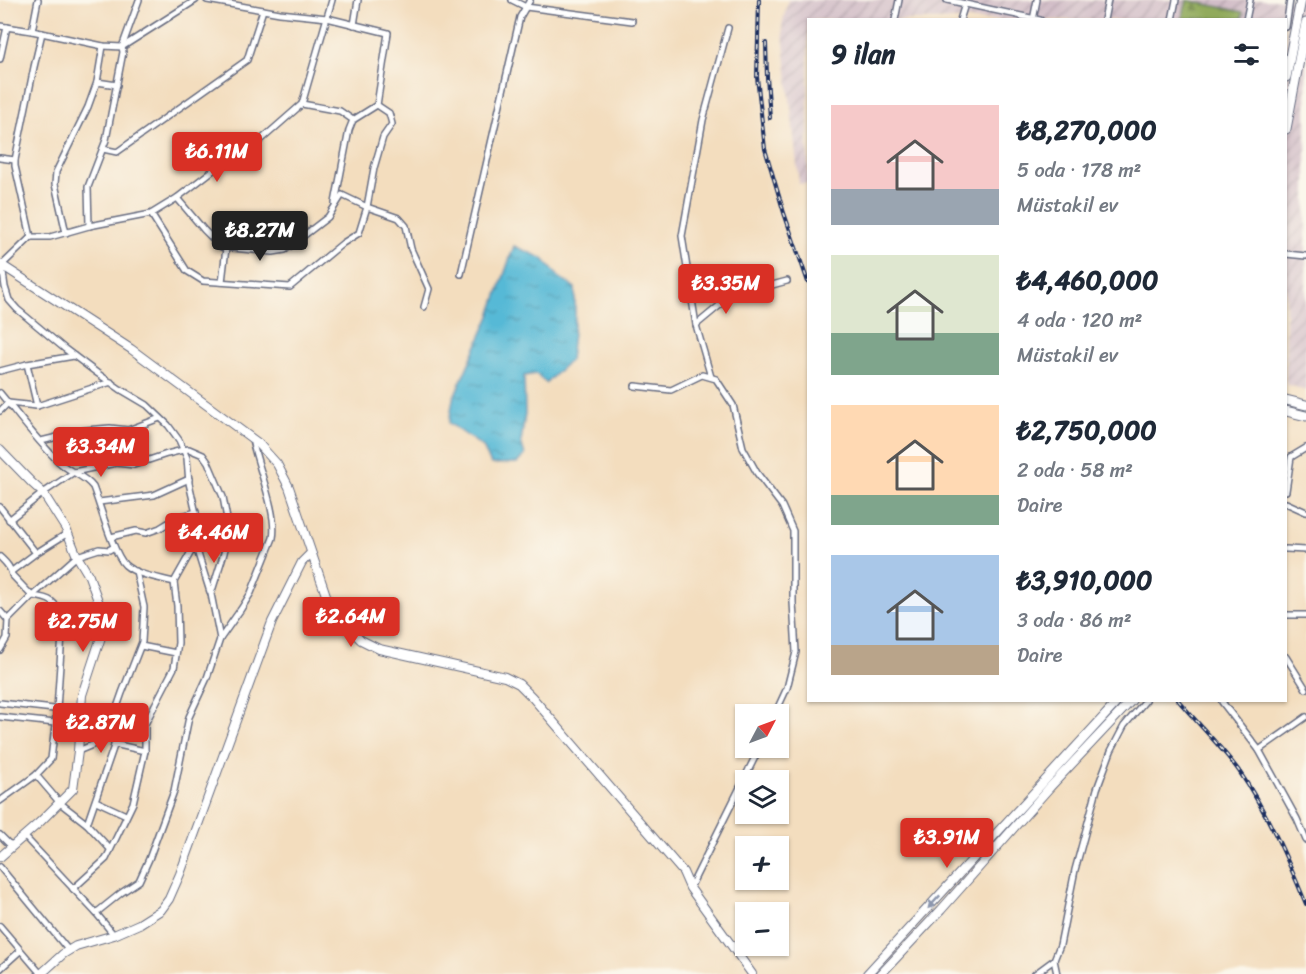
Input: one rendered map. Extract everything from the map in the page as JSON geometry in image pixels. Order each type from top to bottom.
[{"type":"main road","points":[[1287,59],[1301,0]]},
{"type":"main road","points":[[1287,124],[1306,23]]},
{"type":"main road","points":[[1,264],[131,349],[258,443],[277,464],[290,487],[327,598],[340,619],[361,640],[379,649],[505,677],[519,684],[683,872],[690,888],[752,974]]},
{"type":"main road","points":[[1287,399],[1303,404]]},
{"type":"main road","points":[[1289,413],[1306,416]]},
{"type":"main road","points":[[0,450],[43,493],[68,533],[77,556],[89,576],[101,609],[101,637],[82,695],[73,789],[0,857]]},
{"type":"main road","points":[[41,974],[76,946],[114,935],[139,924],[161,910],[169,899],[272,622],[302,562],[311,553]]},
{"type":"main road","points":[[867,974],[1117,702]]},
{"type":"main road","points":[[881,974],[1130,702]]},
{"type":"street","points":[[32,31],[38,0]]},
{"type":"street","points":[[89,226],[88,188],[106,140],[123,52],[122,47],[139,0]]},
{"type":"street","points":[[0,26],[103,46],[122,47],[196,0]]},
{"type":"street","points":[[207,0],[327,18],[388,33],[377,105],[353,120],[334,207]]},
{"type":"street","points":[[73,889],[106,859],[133,803],[145,751],[145,724],[174,668],[178,642],[174,582],[192,550],[198,522],[187,458],[179,440],[147,405],[74,356],[17,309],[8,297],[1,264],[31,237],[50,237],[89,226],[151,214],[177,198],[216,168],[261,140],[302,104],[332,0]]},
{"type":"street","points":[[354,25],[358,0]]},
{"type":"street","points":[[513,0],[526,7],[632,21]]},
{"type":"street","points":[[461,274],[520,17],[530,0]]},
{"type":"street","points":[[895,18],[899,0]]},
{"type":"street","points":[[947,0],[1029,18]]},
{"type":"street","points":[[1033,18],[1037,0]]},
{"type":"street","points":[[1104,18],[1108,0]]},
{"type":"street","points":[[1173,18],[1176,0]]},
{"type":"street","points":[[1246,18],[1250,0]]},
{"type":"street","points":[[1287,20],[1290,0]]},
{"type":"street","points":[[960,18],[964,2]]},
{"type":"street","points":[[103,149],[117,152],[247,60],[263,10]]},
{"type":"street","points":[[0,59],[7,27]]},
{"type":"street","points":[[711,377],[696,325],[682,236],[703,120],[728,28]]},
{"type":"street","points":[[31,237],[15,160],[42,33]]},
{"type":"street","points":[[66,233],[55,184],[56,172],[97,82],[103,46]]},
{"type":"street","points":[[97,82],[117,85]]},
{"type":"street","points":[[302,104],[340,111],[353,120]]},
{"type":"street","points":[[151,214],[187,271],[203,281],[290,287],[359,232],[367,207],[382,137],[392,124],[389,113],[377,105]]},
{"type":"street","points":[[0,158],[15,160]]},
{"type":"street","points":[[177,198],[204,230],[221,247],[226,248],[273,252],[285,250],[328,217],[342,195],[399,218],[406,226],[411,249],[429,289],[424,307]]},
{"type":"street","points":[[222,282],[226,248]]},
{"type":"street","points":[[1287,254],[1306,256]]},
{"type":"street","points":[[696,325],[731,296],[787,281]]},
{"type":"street","points":[[0,303],[8,297]]},
{"type":"street","points":[[0,371],[74,356]]},
{"type":"street","points":[[27,364],[37,406]]},
{"type":"street","points":[[636,386],[671,390],[702,375],[716,379],[734,405],[743,448],[757,473],[782,506],[793,531],[796,652],[787,688],[780,704]]},
{"type":"street","points":[[8,403],[37,406],[111,382]]},
{"type":"street","points":[[0,393],[57,460],[67,469],[87,479],[93,487],[114,547],[125,565],[136,571],[174,582]]},
{"type":"street","points":[[0,411],[8,403]]},
{"type":"street","points":[[41,441],[86,430],[110,428],[129,430],[160,418]]},
{"type":"street","points":[[96,912],[139,881],[146,867],[174,790],[189,717],[207,678],[220,639],[251,593],[274,532],[273,517],[252,439]]},
{"type":"street","points":[[1287,484],[1291,457],[1306,448]]},
{"type":"street","points":[[9,520],[74,472],[116,463],[134,465],[189,449],[203,455],[223,496],[228,530],[224,553],[211,594]]},
{"type":"street","points":[[99,502],[154,495],[189,479]]},
{"type":"street","points":[[1287,503],[1306,512]]},
{"type":"street","points":[[0,507],[36,553]]},
{"type":"street","points":[[111,537],[160,528],[178,517],[196,512]]},
{"type":"street","points":[[12,571],[68,533]]},
{"type":"street","points":[[194,541],[211,594],[220,639]]},
{"type":"street","points":[[0,650],[7,638],[8,620],[32,596],[77,556],[114,547]]},
{"type":"street","points":[[1287,549],[1306,550]]},
{"type":"street","points":[[0,557],[32,596],[47,598],[58,607],[63,620],[51,759],[36,775],[0,801]]},
{"type":"street","points":[[87,825],[116,740],[114,736],[115,713],[142,642],[144,607],[136,571]]},
{"type":"street","points":[[0,611],[8,620]]},
{"type":"street","points":[[1287,615],[1306,615]]},
{"type":"street","points":[[141,646],[176,653]]},
{"type":"street","points":[[1287,659],[1306,689]]},
{"type":"street","points":[[1035,974],[1054,960],[1060,945],[1075,870],[1107,760],[1125,726],[1144,702]]},
{"type":"street","points":[[1222,702],[1259,750],[1306,840]]},
{"type":"street","points":[[0,703],[81,712]]},
{"type":"street","points":[[0,717],[55,723]]},
{"type":"street","points":[[1259,750],[1306,717]]},
{"type":"street","points":[[78,751],[114,736]]},
{"type":"street","points":[[114,744],[145,751]]},
{"type":"street","points":[[690,888],[755,758]]},
{"type":"street","points":[[36,775],[60,803],[87,825],[110,849]]},
{"type":"street","points":[[96,801],[126,815]]},
{"type":"street","points":[[0,835],[8,843],[14,845]]},
{"type":"street","points":[[24,836],[96,912],[114,935]]},
{"type":"street","points":[[0,867],[69,951]]},
{"type":"street","points":[[1,930],[41,974]]},
{"type":"street","points":[[0,969],[20,951]]},
{"type":"street","points":[[1054,960],[1057,974]]},
{"type":"shaded area","points":[[788,0],[1306,0],[1306,391],[1287,384],[1287,18],[807,18],[807,183],[799,184],[782,25]]},
{"type":"green space","points":[[1187,0],[1243,12],[1242,18],[1182,18]]},
{"type":"water","points":[[514,246],[542,258],[559,277],[575,288],[575,315],[570,360],[546,383],[536,374],[524,376],[525,414],[521,442],[525,455],[517,463],[491,464],[483,447],[449,423],[453,399],[490,316]]},
{"type":"railway","points":[[759,0],[757,77],[765,149],[807,279]]},
{"type":"railway","points":[[766,43],[770,118]]},
{"type":"railway","points":[[1180,702],[1225,753],[1259,803],[1306,904]]}]
